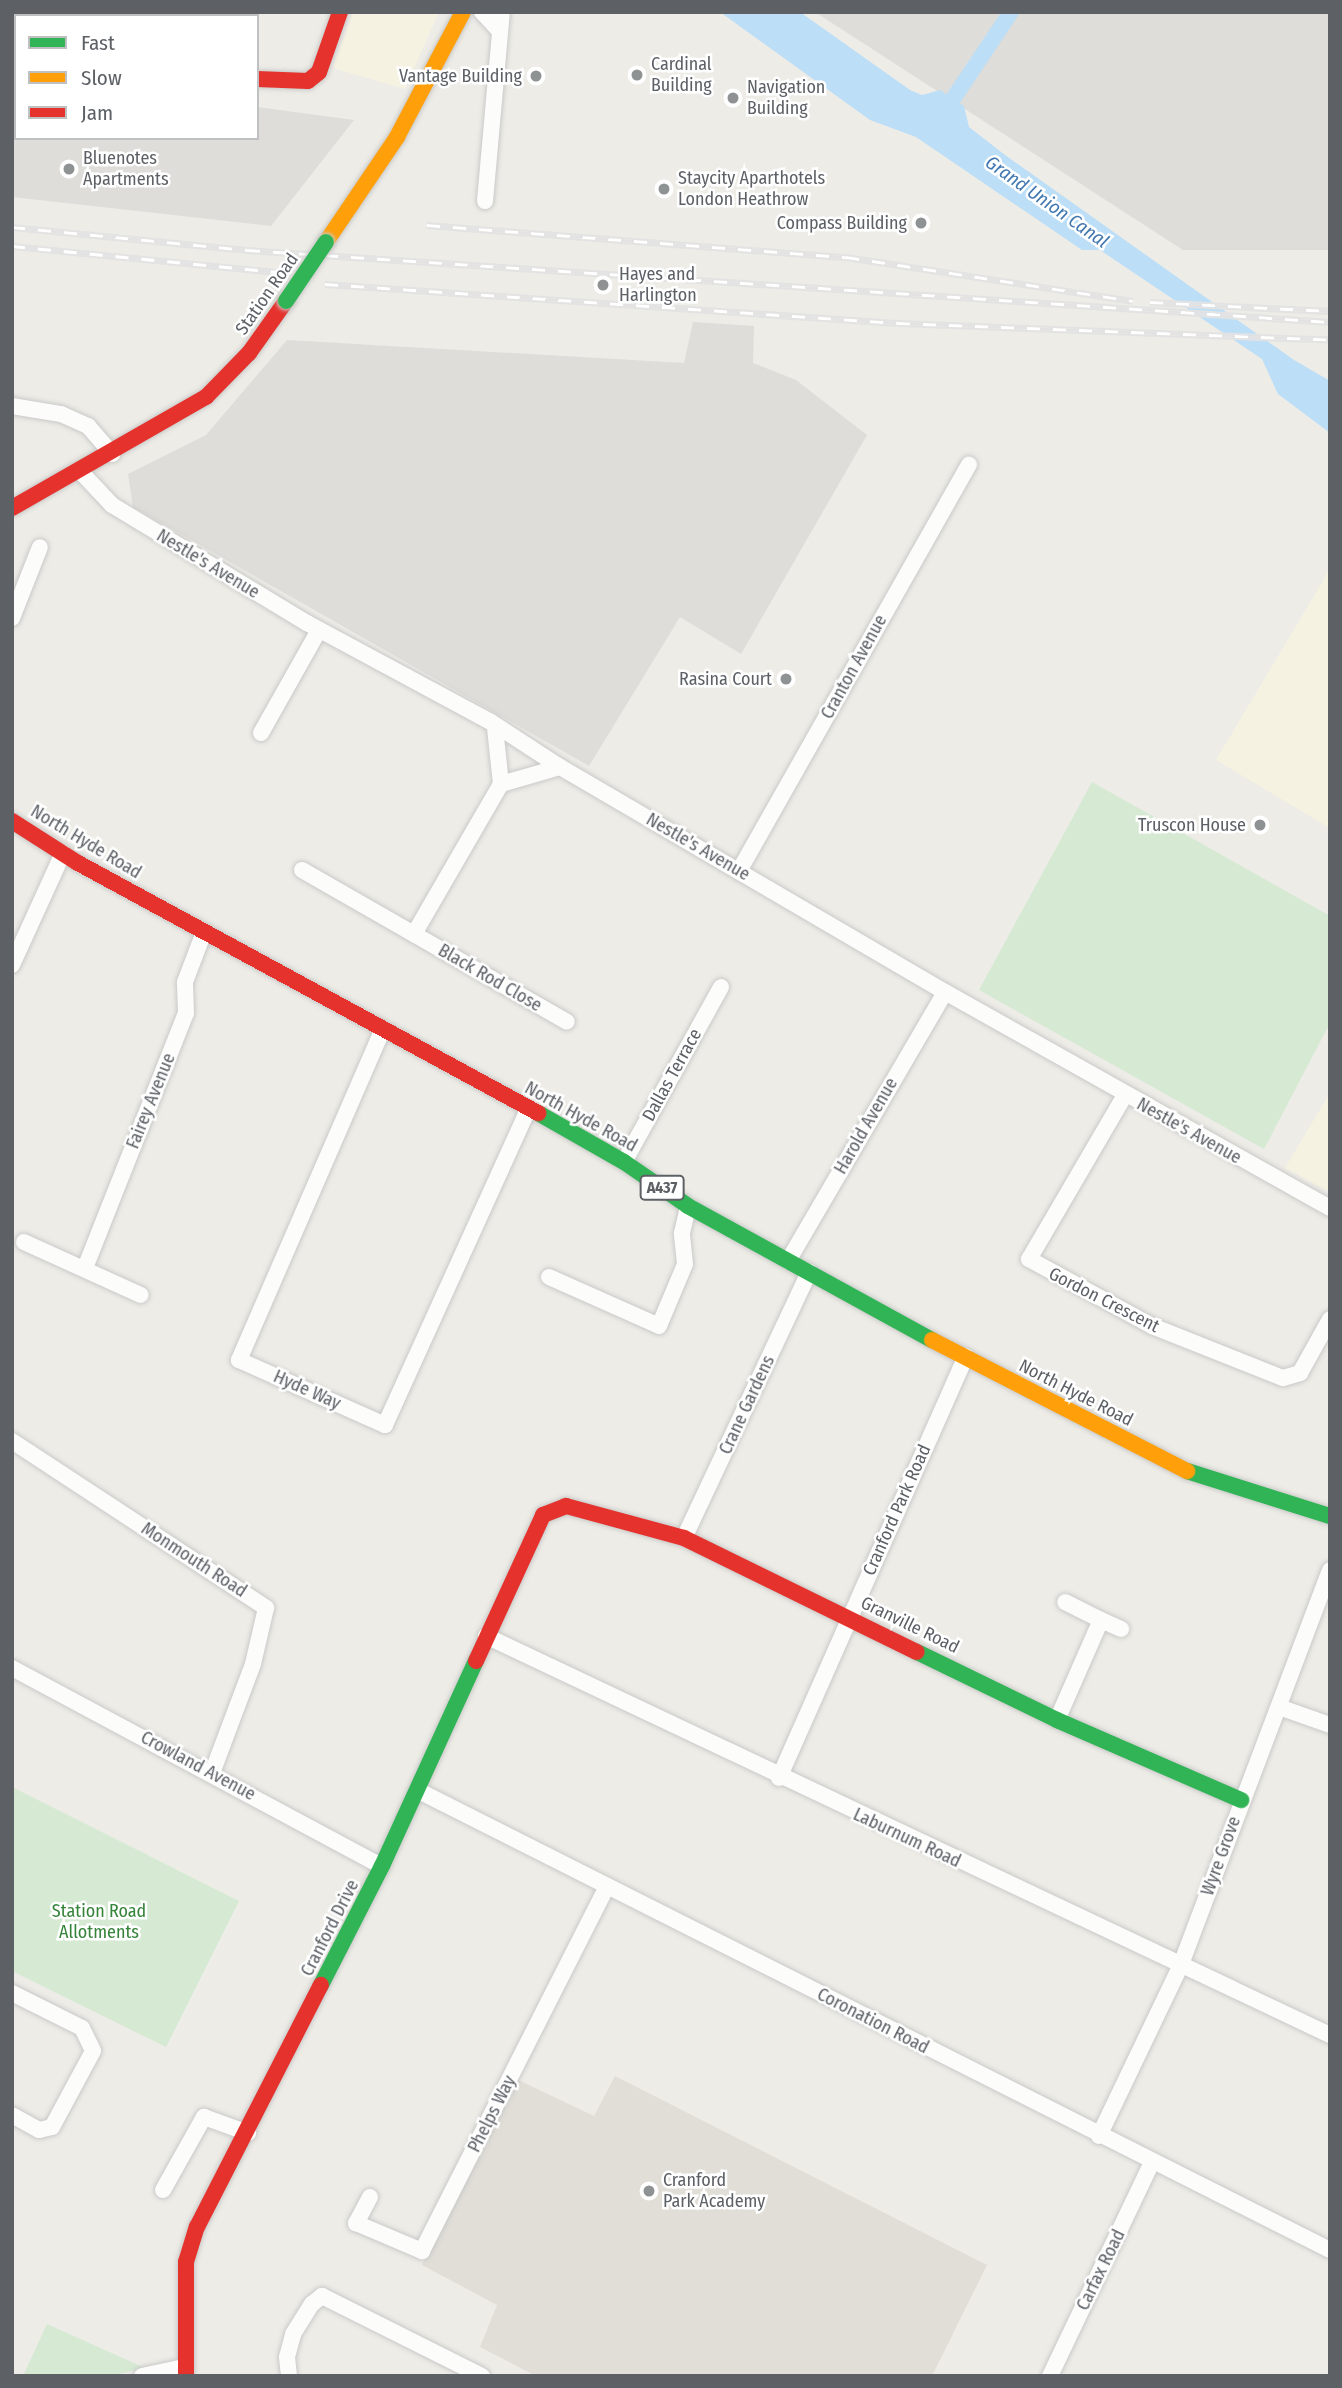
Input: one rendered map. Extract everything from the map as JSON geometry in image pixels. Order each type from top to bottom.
[{"type":"street","points":[[259,79],[308,81],[319,72],[340,12]]},
{"type":"street","points":[[461,16],[474,12]]},
{"type":"street","points":[[482,12],[500,31]]},
{"type":"street","points":[[485,201],[502,12]]},
{"type":"street","name":"Station Road","points":[[12,508],[167,423],[230,375],[391,146],[461,16]]},
{"type":"street","points":[[12,406],[61,414],[88,426],[112,454]]},
{"type":"street","name":"Cranton Avenue","points":[[739,871],[969,464]]},
{"type":"street","name":"Nestle's Avenue","points":[[80,471],[111,505],[319,630],[495,728],[1125,1095],[1330,1208]]},
{"type":"street","points":[[12,618],[40,547]]},
{"type":"street","points":[[261,733],[319,630]]},
{"type":"street","points":[[414,934],[501,784],[495,728]]},
{"type":"street","points":[[501,784],[560,768]]},
{"type":"street","name":"North Hyde Road","points":[[12,821],[62,853],[624,1162],[688,1206],[966,1357],[1193,1474],[1330,1517]]},
{"type":"street","points":[[12,965],[62,853]]},
{"type":"street","name":"Black Rod Close","points":[[302,870],[567,1022]]},
{"type":"street","name":"Fairey Avenue","points":[[85,1268],[186,1013],[185,982],[204,932]]},
{"type":"street","name":"Dallas Terrace","points":[[624,1162],[721,987]]},
{"type":"street","name":"Harold Avenue","points":[[788,1261],[945,992]]},
{"type":"street","name":"Hyde Way","points":[[382,1031],[239,1360],[385,1424],[528,1108]]},
{"type":"street","name":"Gordon Crescent","points":[[1125,1095],[1029,1259],[1152,1326],[1283,1378],[1300,1373],[1330,1319]]},
{"type":"street","points":[[549,1277],[659,1326],[685,1264],[682,1233],[688,1206]]},
{"type":"street","points":[[24,1242],[141,1295]]},
{"type":"street","name":"Crane Gardens","points":[[684,1538],[809,1272]]},
{"type":"street","name":"Cranford Park Road","points":[[779,1778],[966,1357]]},
{"type":"street","name":"Monmouth Road","points":[[12,1441],[265,1608],[253,1664],[212,1773]]},
{"type":"street","name":"Granville Road","points":[[555,1510],[566,1506],[684,1538],[849,1616],[1056,1720],[1241,1800]]},
{"type":"street","name":"Cranford Drive","points":[[185,2371],[186,2262],[197,2227],[248,2133],[382,1866],[537,1523],[555,1510]]},
{"type":"street","name":"Wyre Grove","points":[[1099,2136],[1181,1967],[1241,1800],[1330,1570]]},
{"type":"street","points":[[1065,1602],[1121,1629]]},
{"type":"street","points":[[1056,1720],[1101,1620]]},
{"type":"street","name":"Laburnum Road","points":[[486,1636],[779,1778],[1330,2035]]},
{"type":"street","name":"Crowland Avenue","points":[[12,1668],[382,1866]]},
{"type":"street","points":[[1279,1707],[1330,1725]]},
{"type":"street","name":"Coronation Road","points":[[417,1790],[1152,2164],[1330,2250]]},
{"type":"street","name":"Phelps Way","points":[[370,2197],[356,2223],[422,2251],[607,1886]]},
{"type":"street","points":[[12,1993],[82,2028],[93,2050],[52,2127],[39,2130],[12,2115]]},
{"type":"street","points":[[163,2190],[204,2117],[248,2133]]},
{"type":"street","name":"Carfax Road","points":[[1050,2376],[1152,2164]]},
{"type":"street","points":[[289,2376],[287,2357],[293,2334],[322,2296],[478,2375]]},
{"type":"street","points":[[142,2376],[185,2371]]},
{"type":"shaded area","points":[[353,12],[439,12],[405,89],[333,68]]},
{"type":"shaded area","points":[[815,12],[1330,12],[1330,250],[1183,250]]},
{"type":"shaded area","points":[[12,73],[14,140],[259,140],[259,107],[354,120],[271,226],[12,197]]},
{"type":"shaded area","points":[[693,322],[754,326],[753,363],[796,380],[867,435],[741,654],[680,617],[589,766],[133,507],[128,474],[206,435],[287,340],[684,363]]},
{"type":"shaded area","points":[[1330,569],[1330,828],[1216,760]]},
{"type":"shaded area","points":[[1330,1093],[1330,1192],[1285,1168]]},
{"type":"shaded area","name":"Cranford Park Academy","points":[[615,2076],[987,2265],[932,2376],[536,2376],[480,2347],[497,2305],[422,2265],[512,2077],[594,2116]]},
{"type":"green space","points":[[1092,782],[1330,916],[1330,1023],[1264,1149],[979,990]]},
{"type":"green space","name":"Station Road Allotments","points":[[12,1787],[239,1901],[166,2047],[12,1971]]},
{"type":"green space","points":[[47,2324],[145,2368],[110,2376],[23,2376]]},
{"type":"water","name":"Grand Union Canal","points":[[720,12],[800,12],[910,90],[922,95],[940,90],[964,106],[969,127],[1005,155],[1294,360],[1330,381],[1330,433],[1278,394],[1262,359],[1100,250],[1082,250],[916,137],[870,120]]},
{"type":"waterway","points":[[941,117],[1011,12]]},
{"type":"railway","points":[[427,225],[846,257],[1133,301]]},
{"type":"railway","points":[[12,227],[247,250],[1330,322]]},
{"type":"railway","points":[[12,246],[279,272]]},
{"type":"railway","points":[[325,284],[897,323],[1330,340]]},
{"type":"railway","points":[[1150,302],[1330,311]]},
{"type":"traffic: fast","points":[[286,301],[326,242]]},
{"type":"traffic: fast","points":[[538,1113],[624,1162],[688,1206],[932,1340]]},
{"type":"traffic: fast","points":[[1187,1471],[1330,1516]]},
{"type":"traffic: fast","points":[[917,1652],[1057,1720],[1241,1800]]},
{"type":"traffic: fast","points":[[321,1985],[382,1866],[476,1661]]},
{"type":"traffic: slow","points":[[326,242],[397,137],[463,12]]},
{"type":"traffic: slow","points":[[932,1340],[1187,1471]]},
{"type":"traffic: jam","points":[[259,79],[308,81],[319,72],[340,12]]},
{"type":"traffic: jam","points":[[12,508],[206,397],[249,353],[286,301]]},
{"type":"traffic: jam","points":[[12,821],[78,863],[538,1113]]},
{"type":"traffic: jam","points":[[476,1661],[543,1515],[566,1506],[684,1538],[917,1652]]},
{"type":"traffic: jam","points":[[186,2376],[186,2262],[197,2227],[321,1985]]},
{"type":"place","name":"Cardinal Building","points":[[637,75]]},
{"type":"place","name":"Vantage Building","points":[[536,76]]},
{"type":"place","name":"Navigation Building","points":[[733,98]]},
{"type":"place","name":"Bluenotes Apartments","points":[[69,169]]},
{"type":"place","name":"Staycity Aparthotels London Heathrow","points":[[664,189]]},
{"type":"place","name":"Compass Building","points":[[921,223]]},
{"type":"place","name":"Hayes and Harlington","points":[[603,285]]},
{"type":"place","name":"Rasina Court","points":[[786,679]]},
{"type":"place","name":"Truscon House","points":[[1260,825]]},
{"type":"place","name":"Cranford Park Academy","points":[[649,2191]]}]
